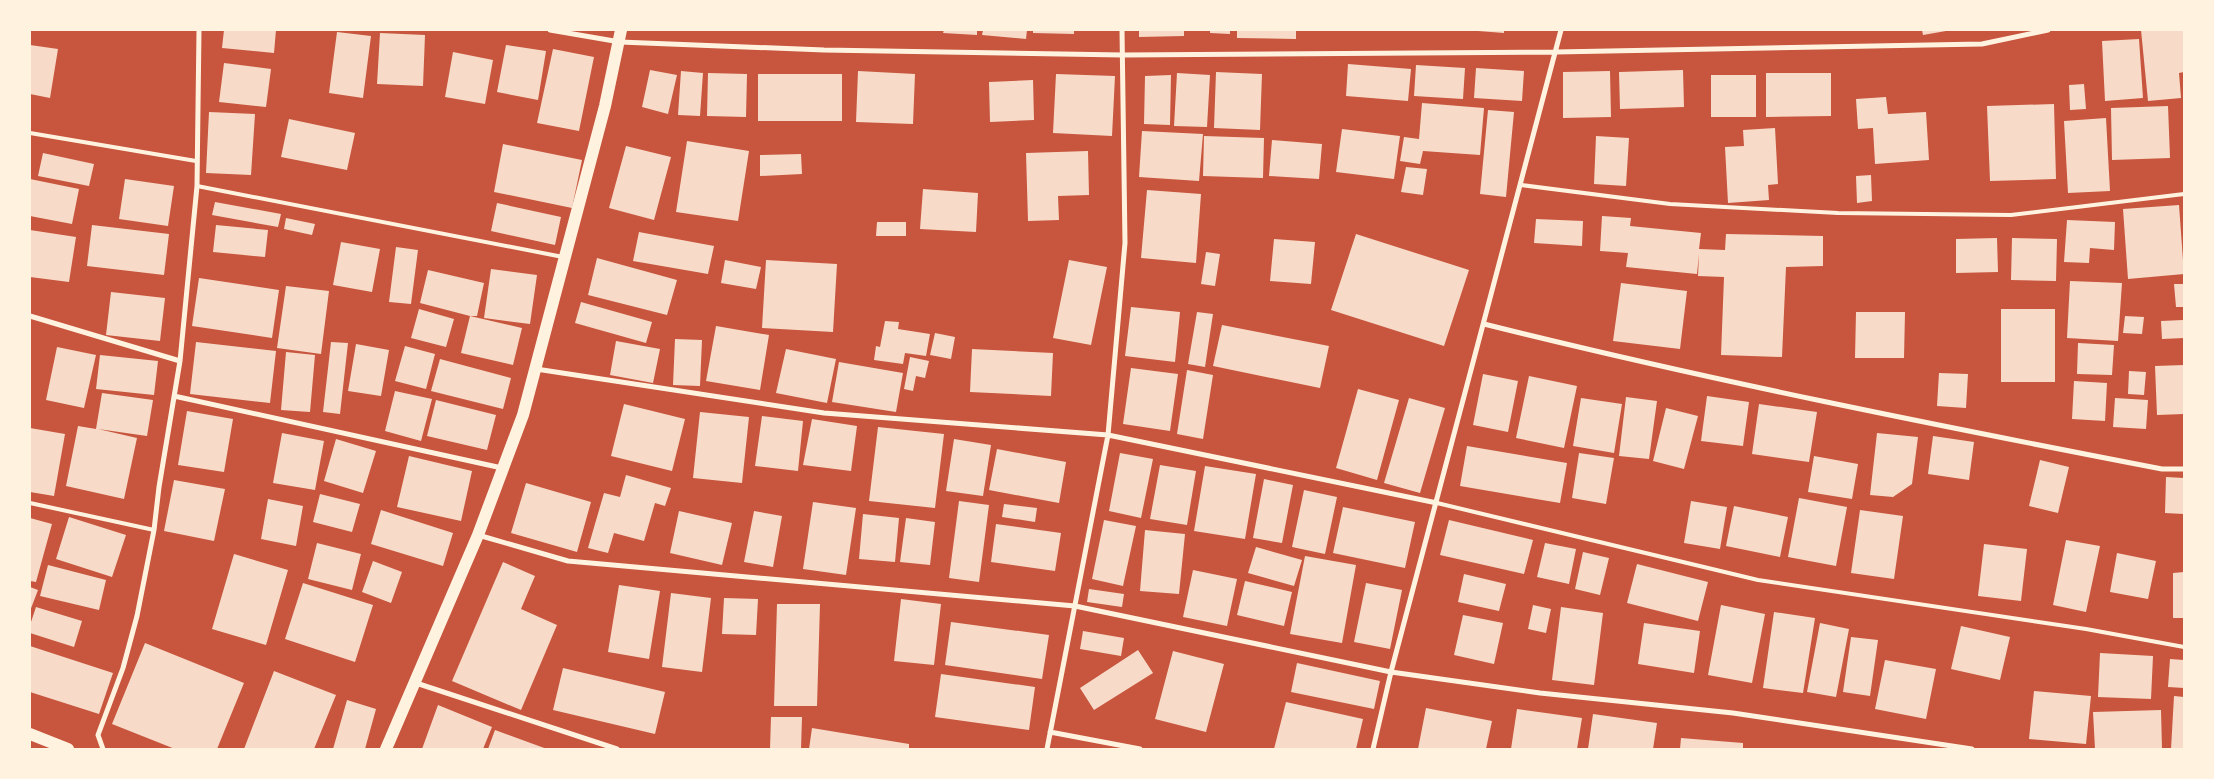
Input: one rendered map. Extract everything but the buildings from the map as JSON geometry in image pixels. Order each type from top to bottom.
[{"type":"main road","points":[[386,749],[478,535],[523,415],[566,258],[621,36]]},
{"type":"main road","points":[[30,734],[68,749]]},
{"type":"street","points":[[103,749],[98,735],[123,668],[137,616],[154,530],[180,361],[197,186],[199,30]]},
{"type":"street","points":[[550,30],[824,50],[1123,55],[1556,52],[1982,44],[2048,30]]},
{"type":"street","points":[[1047,749],[1108,436],[1125,243],[1122,30]]},
{"type":"street","points":[[1373,749],[1391,672],[1561,30]]},
{"type":"street","points":[[30,316],[180,361]]},
{"type":"street","points":[[1484,324],[1582,348],[1990,436],[2162,469],[2184,469]]},
{"type":"street","points":[[536,369],[824,413],[1108,436],[1437,503]]},
{"type":"street","points":[[174,396],[502,468]]},
{"type":"street","points":[[478,535],[530,552],[568,561],[1075,606],[1391,672],[1540,693],[1733,712],[1972,749]]},
{"type":"street","points":[[415,683],[617,749]]},
{"type":"street","points":[[1050,732],[1140,749]]},
{"type":"lane","points":[[30,132],[196,161]]},
{"type":"lane","points":[[197,186],[566,258]]},
{"type":"lane","points":[[1521,186],[1670,204],[1838,213],[2011,215],[2184,194]]},
{"type":"lane","points":[[30,503],[154,530]]},
{"type":"lane","points":[[1437,503],[1758,580],[2086,629],[2184,647]]}]
